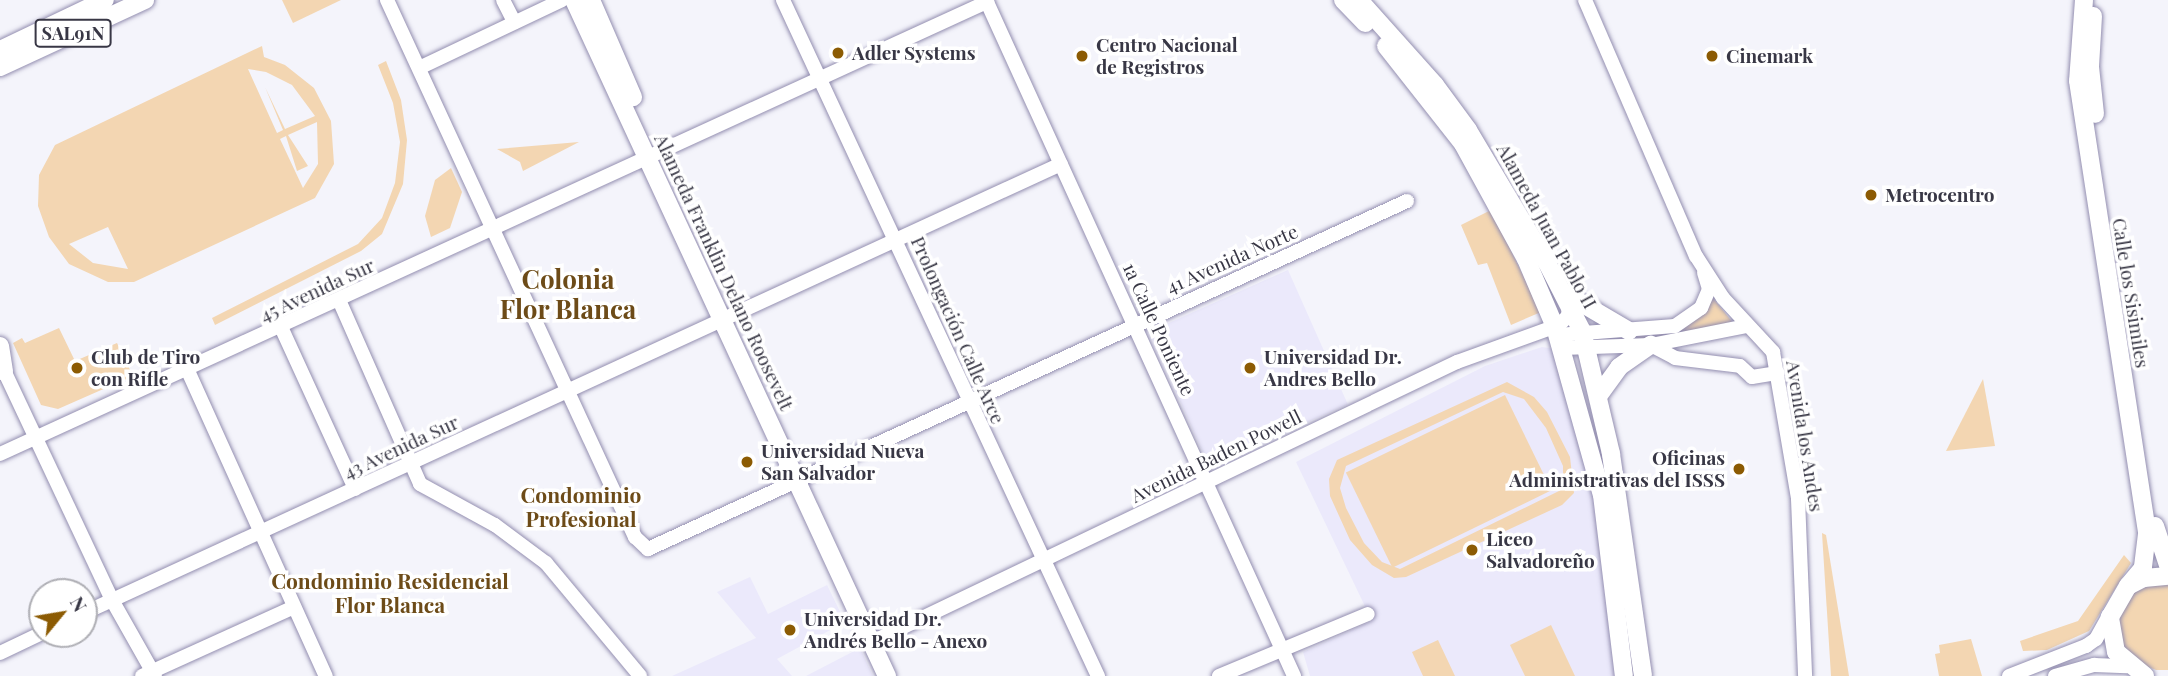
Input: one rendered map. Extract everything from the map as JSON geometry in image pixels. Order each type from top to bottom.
[{"type":"main road","name":"SAL91N","points":[[0,67],[145,0]]},
{"type":"main road","name":"Alameda Franklin Delano Roosevelt","points":[[574,0],[653,155],[876,640],[898,676]]},
{"type":"main road","name":"Alameda Franklin Delano Roosevelt","points":[[591,0],[653,155]]},
{"type":"main road","name":"Alameda Juan Pablo II","points":[[1343,0],[1392,52],[1456,134],[1599,394],[1623,521],[1643,676]]},
{"type":"main road","name":"Alameda Juan Pablo II","points":[[1359,0],[1436,85],[1468,130],[1566,298],[1569,336],[1602,495],[1624,676]]},
{"type":"main road","name":"Calle los Sisimiles","points":[[2084,0],[2078,81],[2147,534],[2143,568],[2112,611]]},
{"type":"main road","name":"Calle los Sisimiles","points":[[2096,0],[2091,83],[2159,547],[2168,565]]},
{"type":"main road","name":"SAL91N","points":[[0,50],[100,1]]},
{"type":"main road","points":[[1566,298],[1629,331]]},
{"type":"main road","points":[[1599,394],[1619,367],[1651,345]]},
{"type":"main road","points":[[0,346],[1,367]]},
{"type":"main road","points":[[2128,586],[2144,578],[2168,576]]},
{"type":"main road","points":[[2112,611],[2111,641],[2127,666],[2145,676]]},
{"type":"main road","name":"Alameda Franklin Delano Roosevelt","points":[[876,640],[887,676]]},
{"type":"street","points":[[387,0],[568,391]]},
{"type":"street","points":[[503,0],[514,22]]},
{"type":"street","points":[[419,68],[562,0]]},
{"type":"street","name":"Prolongación Calle Arce","points":[[783,0],[898,240],[967,401],[1098,676]]},
{"type":"street","name":"Avenida los Andes","points":[[1585,0],[1696,256],[1747,326],[1773,352],[1798,499],[1805,676]]},
{"type":"street","name":"45 Avenida Sur","points":[[0,454],[188,370],[986,1]]},
{"type":"street","name":"1a Calle Poniente","points":[[986,1],[1136,324],[1294,676]]},
{"type":"street","name":"43 Avenida Sur","points":[[98,606],[1061,164]]},
{"type":"street","name":"41 Avenida Norte","points":[[568,391],[638,542],[648,549],[661,546],[967,401],[1407,201]]},
{"type":"street","name":"Avenida Baden Powell","points":[[876,640],[1457,362],[1569,336],[1675,326],[1701,308],[1709,289],[1696,256]]},
{"type":"street","points":[[339,300],[420,484],[495,525],[546,564],[640,676]]},
{"type":"street","points":[[1569,336],[1651,345],[1747,326]]},
{"type":"street","points":[[281,327],[355,489]]},
{"type":"street","points":[[1651,345],[1675,358],[1740,366],[1752,377],[1778,373]]},
{"type":"street","points":[[1,367],[150,674],[294,607]]},
{"type":"street","points":[[188,370],[326,676]]},
{"type":"street","points":[[2008,676],[2086,646],[2096,639],[2112,611]]},
{"type":"street","points":[[1220,676],[1281,648],[1368,614]]},
{"type":"street","points":[[0,653],[28,640]]},
{"type":"street","points":[[2055,676],[2094,665],[2127,666]]},
{"type":"shaded area","points":[[282,0],[341,0],[293,23]]},
{"type":"shaded area","points":[[262,46],[264,57],[285,65],[314,88],[331,121],[334,164],[315,198],[134,282],[108,282],[69,264],[49,237],[38,206],[39,175],[55,145]],"holes":[[[248,69],[266,72],[292,85],[315,116],[285,129],[265,87],[283,130],[277,133]],[[317,122],[318,164],[303,188],[280,139],[286,136],[297,171],[308,166],[288,135]],[[108,227],[128,269],[93,263],[69,244]]]},
{"type":"shaded area","points":[[386,61],[401,100],[407,140],[403,184],[382,234],[361,251],[215,325],[212,318],[358,244],[382,218],[395,183],[400,142],[393,103],[378,65]]},
{"type":"shaded area","points":[[579,142],[523,171],[520,162],[497,149]]},
{"type":"shaded area","points":[[451,168],[462,192],[450,228],[431,237],[425,216],[435,180]]},
{"type":"shaded area","points":[[1491,210],[1541,312],[1511,325],[1487,263],[1478,265],[1461,225]]},
{"type":"shaded area","name":"Universidad Dr. Andres Bello","points":[[1288,270],[1348,404],[1209,466],[1149,332]]},
{"type":"shaded area","points":[[1712,297],[1734,324],[1635,343],[1631,337],[1670,332],[1697,319],[1708,310]]},
{"type":"shaded area","name":"Club de Tiro con Rifle","points":[[59,328],[75,361],[117,343],[133,376],[58,409],[41,405],[13,343],[22,338],[25,343]]},
{"type":"shaded area","name":"Liceo Salvadoreño","points":[[1542,347],[1556,349],[1599,503],[1619,676],[1310,676],[1303,652],[1372,621],[1296,462],[1485,366]]},
{"type":"shaded area","points":[[1983,379],[1995,446],[1946,451]]},
{"type":"shaded area","points":[[1507,382],[1534,397],[1547,412],[1570,457],[1574,493],[1562,505],[1406,577],[1394,578],[1372,565],[1350,540],[1330,496],[1329,479],[1337,460]],"holes":[[[1503,392],[1524,399],[1546,428],[1563,466],[1563,489],[1400,569],[1382,562],[1364,543],[1346,508],[1340,488],[1346,466]]]},
{"type":"shaded area","points":[[1505,395],[1551,490],[1392,568],[1346,473]]},
{"type":"shaded area","points":[[1822,533],[1826,535],[1849,676],[1831,676]]},
{"type":"shaded area","points":[[2124,555],[2131,563],[2089,631],[2047,650],[2023,651],[2020,641],[2078,621]]},
{"type":"shaded area","name":"Universidad Dr. Andrés Bello - Anexo","points":[[750,577],[768,614],[827,585],[845,622],[777,659],[792,676],[672,676],[756,638],[717,592]]},
{"type":"shaded area","points":[[2168,582],[2168,670],[2156,670],[2136,662],[2122,645],[2118,620],[2128,597],[2142,586]]},
{"type":"shaded area","points":[[1551,625],[1575,676],[1525,676],[1510,645]]},
{"type":"shaded area","points":[[1971,639],[1982,676],[1939,676],[1935,654],[1940,653],[1939,645]]},
{"type":"shaded area","points":[[1438,640],[1455,676],[1423,676],[1412,652]]},
{"type":"shaded area","name":"Universidad Dr. Andrés Bello - Anexo","points":[[860,648],[873,676],[806,676]]},
{"type":"place","name":"Adler Systems","points":[[838,53]]},
{"type":"place","name":"Centro Nacional de Registros","points":[[1082,56]]},
{"type":"place","name":"Cinemark","points":[[1712,56]]},
{"type":"place","name":"Metrocentro","points":[[1871,195]]},
{"type":"place","name":"Club de Tiro con Rifle","points":[[77,368]]},
{"type":"place","name":"Universidad Dr. Andres Bello","points":[[1250,368]]},
{"type":"place","name":"Universidad Nueva San Salvador","points":[[747,462]]},
{"type":"place","name":"Oficinas Administrativas del ISSS","points":[[1739,469]]},
{"type":"place","name":"Liceo Salvadoreño","points":[[1472,550]]},
{"type":"place","name":"Universidad Dr. Andrés Bello - Anexo","points":[[790,630]]},
{"type":"district","name":"Colonia Flor Blanca","points":[[568,294]]},
{"type":"district","name":"Condominio Profesional","points":[[581,506]]},
{"type":"district","name":"Condominio Residencial Flor Blanca","points":[[390,592]]}]
